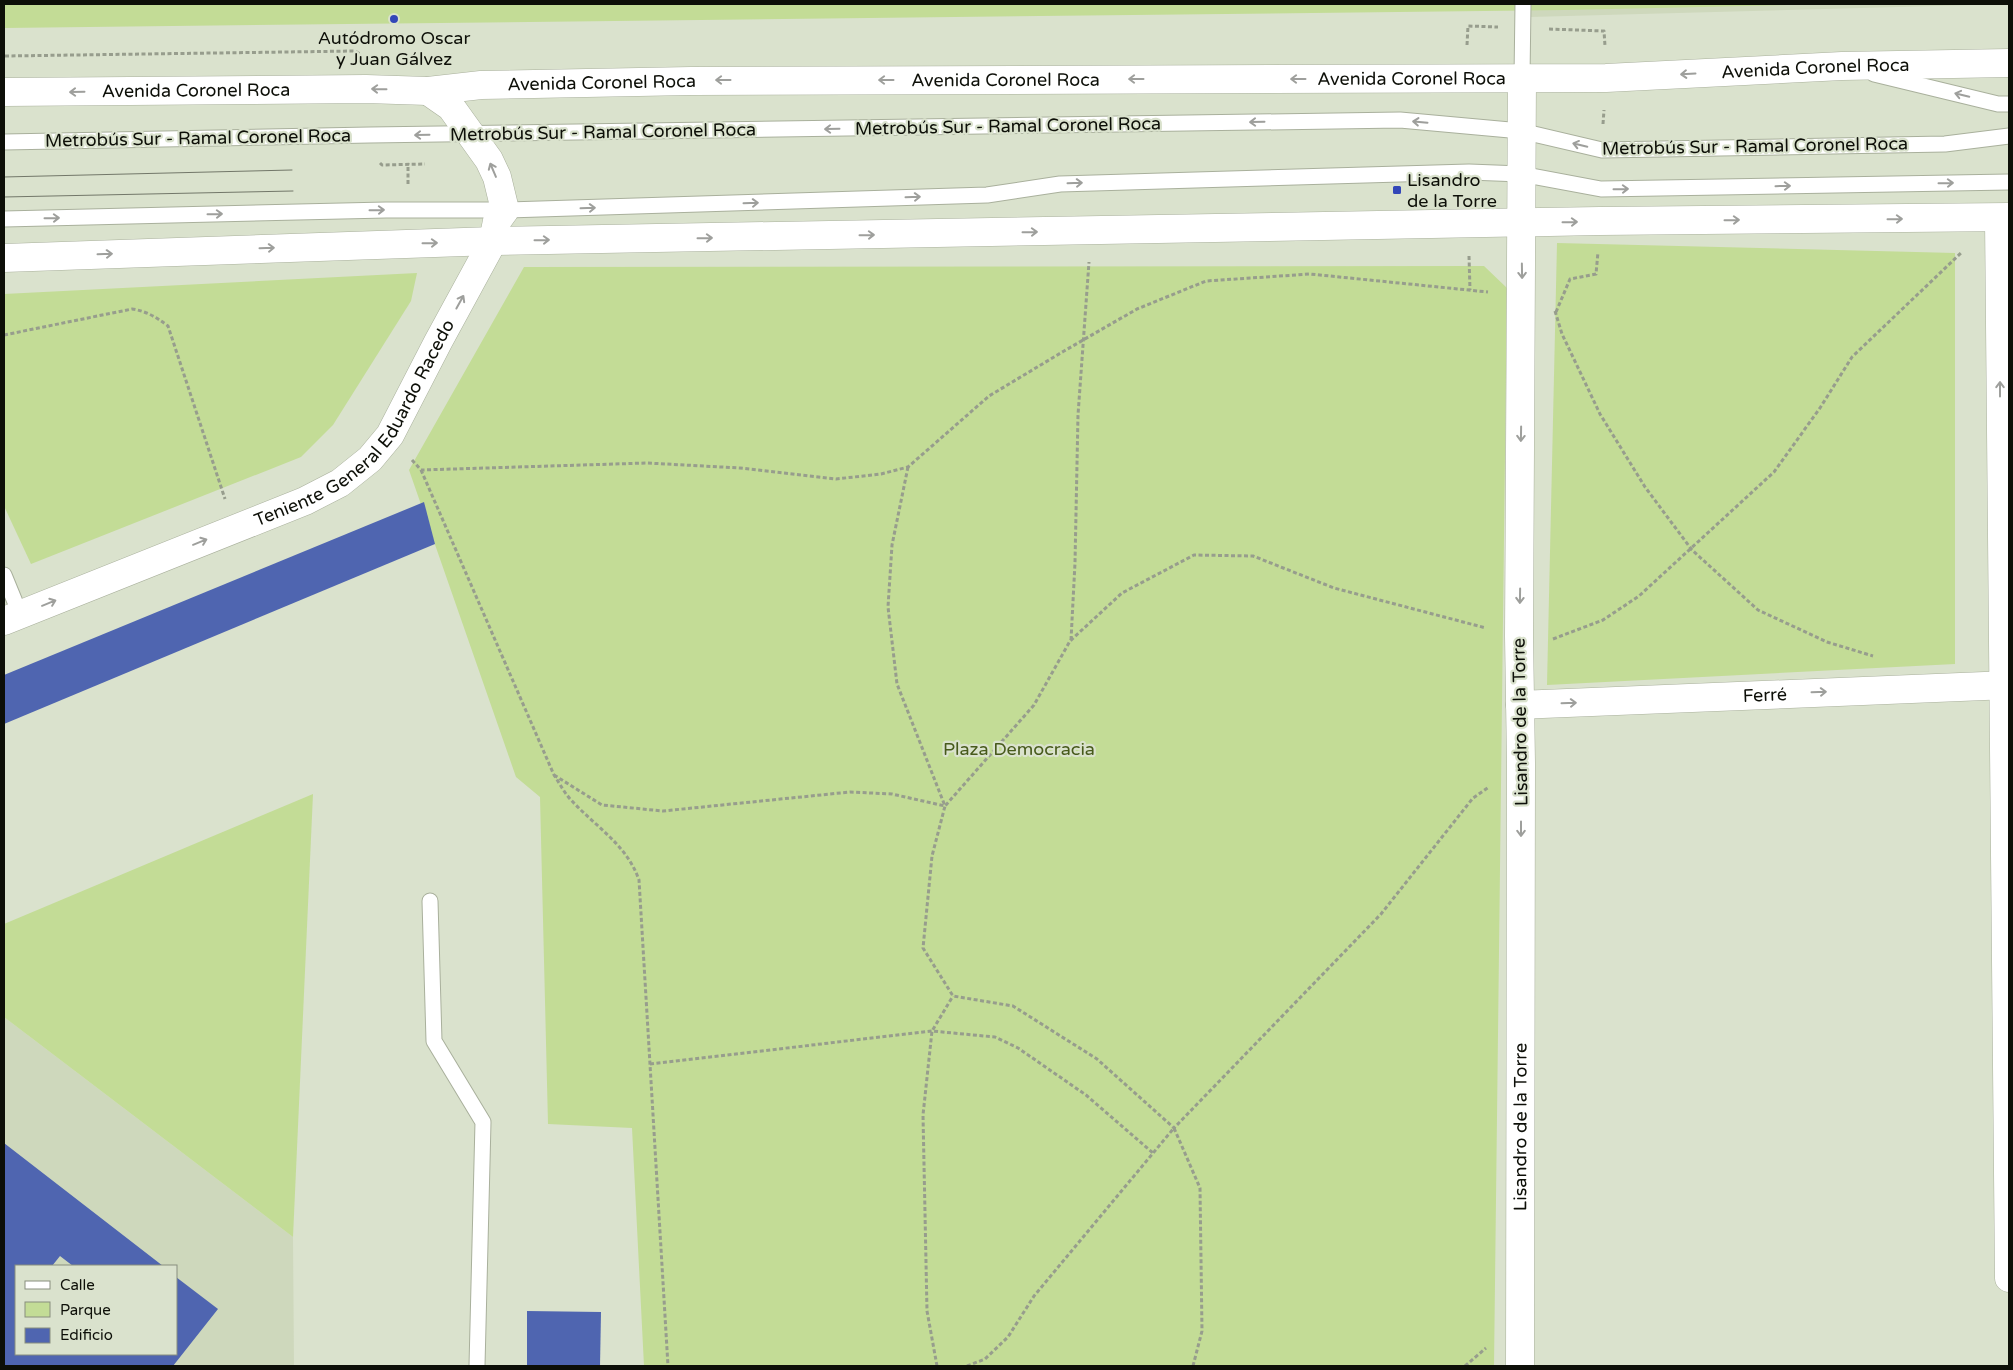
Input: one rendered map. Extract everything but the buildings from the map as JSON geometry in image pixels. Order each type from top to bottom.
[{"type":"main road","name":"Avenida Coronel Roca","points":[[4,92],[356,89],[428,91],[481,85],[691,81],[1606,78],[1842,66],[2009,63]]},
{"type":"main road","name":"Lisandro de la Torre","points":[[1520,1366],[1522,763],[1519,636],[1522,78]]},
{"type":"main road","points":[[428,91],[451,107],[489,160],[497,177],[504,210]]},
{"type":"main road","name":"Teniente General Eduardo Racedo","points":[[12,618],[305,501],[340,483],[370,459],[390,435],[493,241],[497,221],[504,210]]},
{"type":"main road","points":[[4,258],[493,241],[1521,223],[2004,218],[2009,1278]]},
{"type":"main road","name":"Ferré","points":[[1520,705],[2006,684]]},
{"type":"lane","points":[[1522,78],[1523,4]]},
{"type":"lane","points":[[1842,66],[1998,104],[2009,104]]},
{"type":"lane","name":"Metrobús Sur - Ramal Coronel Roca","points":[[4,142],[1400,120],[1521,132],[1602,150],[1945,144],[2009,136]]},
{"type":"lane","points":[[4,219],[407,210],[504,210],[987,195],[1060,184],[1469,172],[1521,174],[1601,189],[2009,182]]},
{"type":"lane","points":[[4,574],[12,618]]},
{"type":"lane","points":[[430,900],[434,1041],[483,1122],[477,1366]]},
{"type":"path","points":[[405,135],[408,165],[407,210]]},
{"type":"path","points":[[1070,641],[1075,563],[1078,415],[1091,231]]},
{"type":"path","points":[[1193,1366],[1202,1331],[1200,1188],[1174,1128],[1097,1059],[1013,1006],[953,996],[923,948],[932,856],[945,806],[1034,704],[1070,641],[1122,593],[1194,556],[1253,556],[1334,588],[1519,636],[1546,641],[1602,620],[1639,596],[1692,550],[1774,472],[1820,408],[1852,356],[1962,251]]},
{"type":"path","points":[[421,470],[647,463],[740,468],[836,479],[881,474],[908,467],[989,396],[1083,340],[1137,309],[1206,281],[1310,274],[1522,295],[1556,312],[1562,334],[1600,414],[1645,487],[1692,550],[1758,610],[1827,642],[1883,658]]},
{"type":"path","points":[[4,335],[132,309],[144,311],[168,326],[235,528]]},
{"type":"path","points":[[390,435],[421,470],[554,776],[570,800],[618,844],[634,866],[639,880],[668,1366]]},
{"type":"path","points":[[908,467],[892,545],[888,607],[897,684],[945,806]]},
{"type":"path","points":[[966,1366],[984,1359],[1008,1337],[1034,1296],[1174,1128],[1380,914],[1473,798],[1522,763]]},
{"type":"path","points":[[554,776],[602,805],[663,811],[850,792],[892,794],[945,806]]},
{"type":"path","points":[[937,1366],[927,1311],[923,1115],[932,1031],[953,996]]},
{"type":"path","points":[[650,1064],[932,1031],[995,1037],[1018,1048],[1086,1095],[1153,1153]]},
{"type":"shaded area","points":[[1530,4],[2009,4],[1530,17]]},
{"type":"shaded area","points":[[4,1017],[293,1237],[294,1366],[4,1366]]},
{"type":"green space","name":"Autódromo Oscar y Juan Gálvez","points":[[4,4],[1831,4],[1565,10],[4,28]]},
{"type":"green space","points":[[1557,243],[1955,253],[1955,664],[1547,685]]},
{"type":"green space","name":"Plaza Democracia","points":[[1484,266],[1507,288],[1494,1366],[644,1366],[632,1128],[548,1124],[540,797],[516,777],[409,470],[524,267]]},
{"type":"green space","points":[[417,273],[411,301],[333,425],[301,457],[31,564],[4,506],[4,294]]},
{"type":"green space","points":[[313,794],[293,1237],[4,1017],[4,924]]},
{"type":"tram line","points":[[4,177],[292,170]]},
{"type":"tram line","points":[[4,197],[293,191]]},
{"type":"place","name":"Autódromo Oscar y Juan Gálvez","points":[[394,19]]},
{"type":"place","name":"Lisandro de la Torre","points":[[1397,190]]}]
